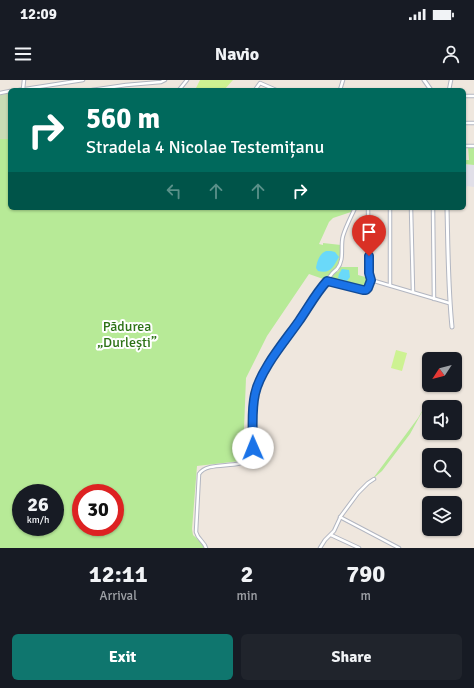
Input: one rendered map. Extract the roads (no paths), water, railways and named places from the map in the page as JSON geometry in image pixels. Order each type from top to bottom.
[{"type":"street","points":[[34,88],[83,80]]},
{"type":"street","points":[[106,88],[162,82],[165,80]]},
{"type":"street","points":[[181,88],[187,80]]},
{"type":"street","points":[[256,88],[260,83],[271,88]]},
{"type":"street","points":[[206,548],[197,537],[196,532],[198,474],[203,469],[242,463],[250,458],[253,448],[253,403],[258,382],[275,354],[332,273],[339,266],[342,255],[343,236],[355,210]]},
{"type":"street","points":[[327,281],[365,290],[368,288],[371,280],[369,273],[368,210]]},
{"type":"street","points":[[390,210],[390,286]]},
{"type":"street","points":[[411,210],[412,292]]},
{"type":"street","points":[[433,210],[434,299]]},
{"type":"street","points":[[447,210],[449,303],[452,327]]},
{"type":"street","points":[[371,280],[449,303]]},
{"type":"street","points":[[320,548],[325,540],[336,529],[340,517],[360,491],[374,479]]},
{"type":"street","points":[[340,517],[399,548]]},
{"type":"street","points":[[331,535],[359,548]]},
{"type":"water","points":[[326,251],[335,252],[339,257],[329,271],[318,271],[316,268],[320,256]]},
{"type":"water","points":[[342,269],[349,270],[350,277],[347,281],[338,278]]},
{"type":"park label","name":"Pădurea „Durlești”","points":[[127,334]]}]
